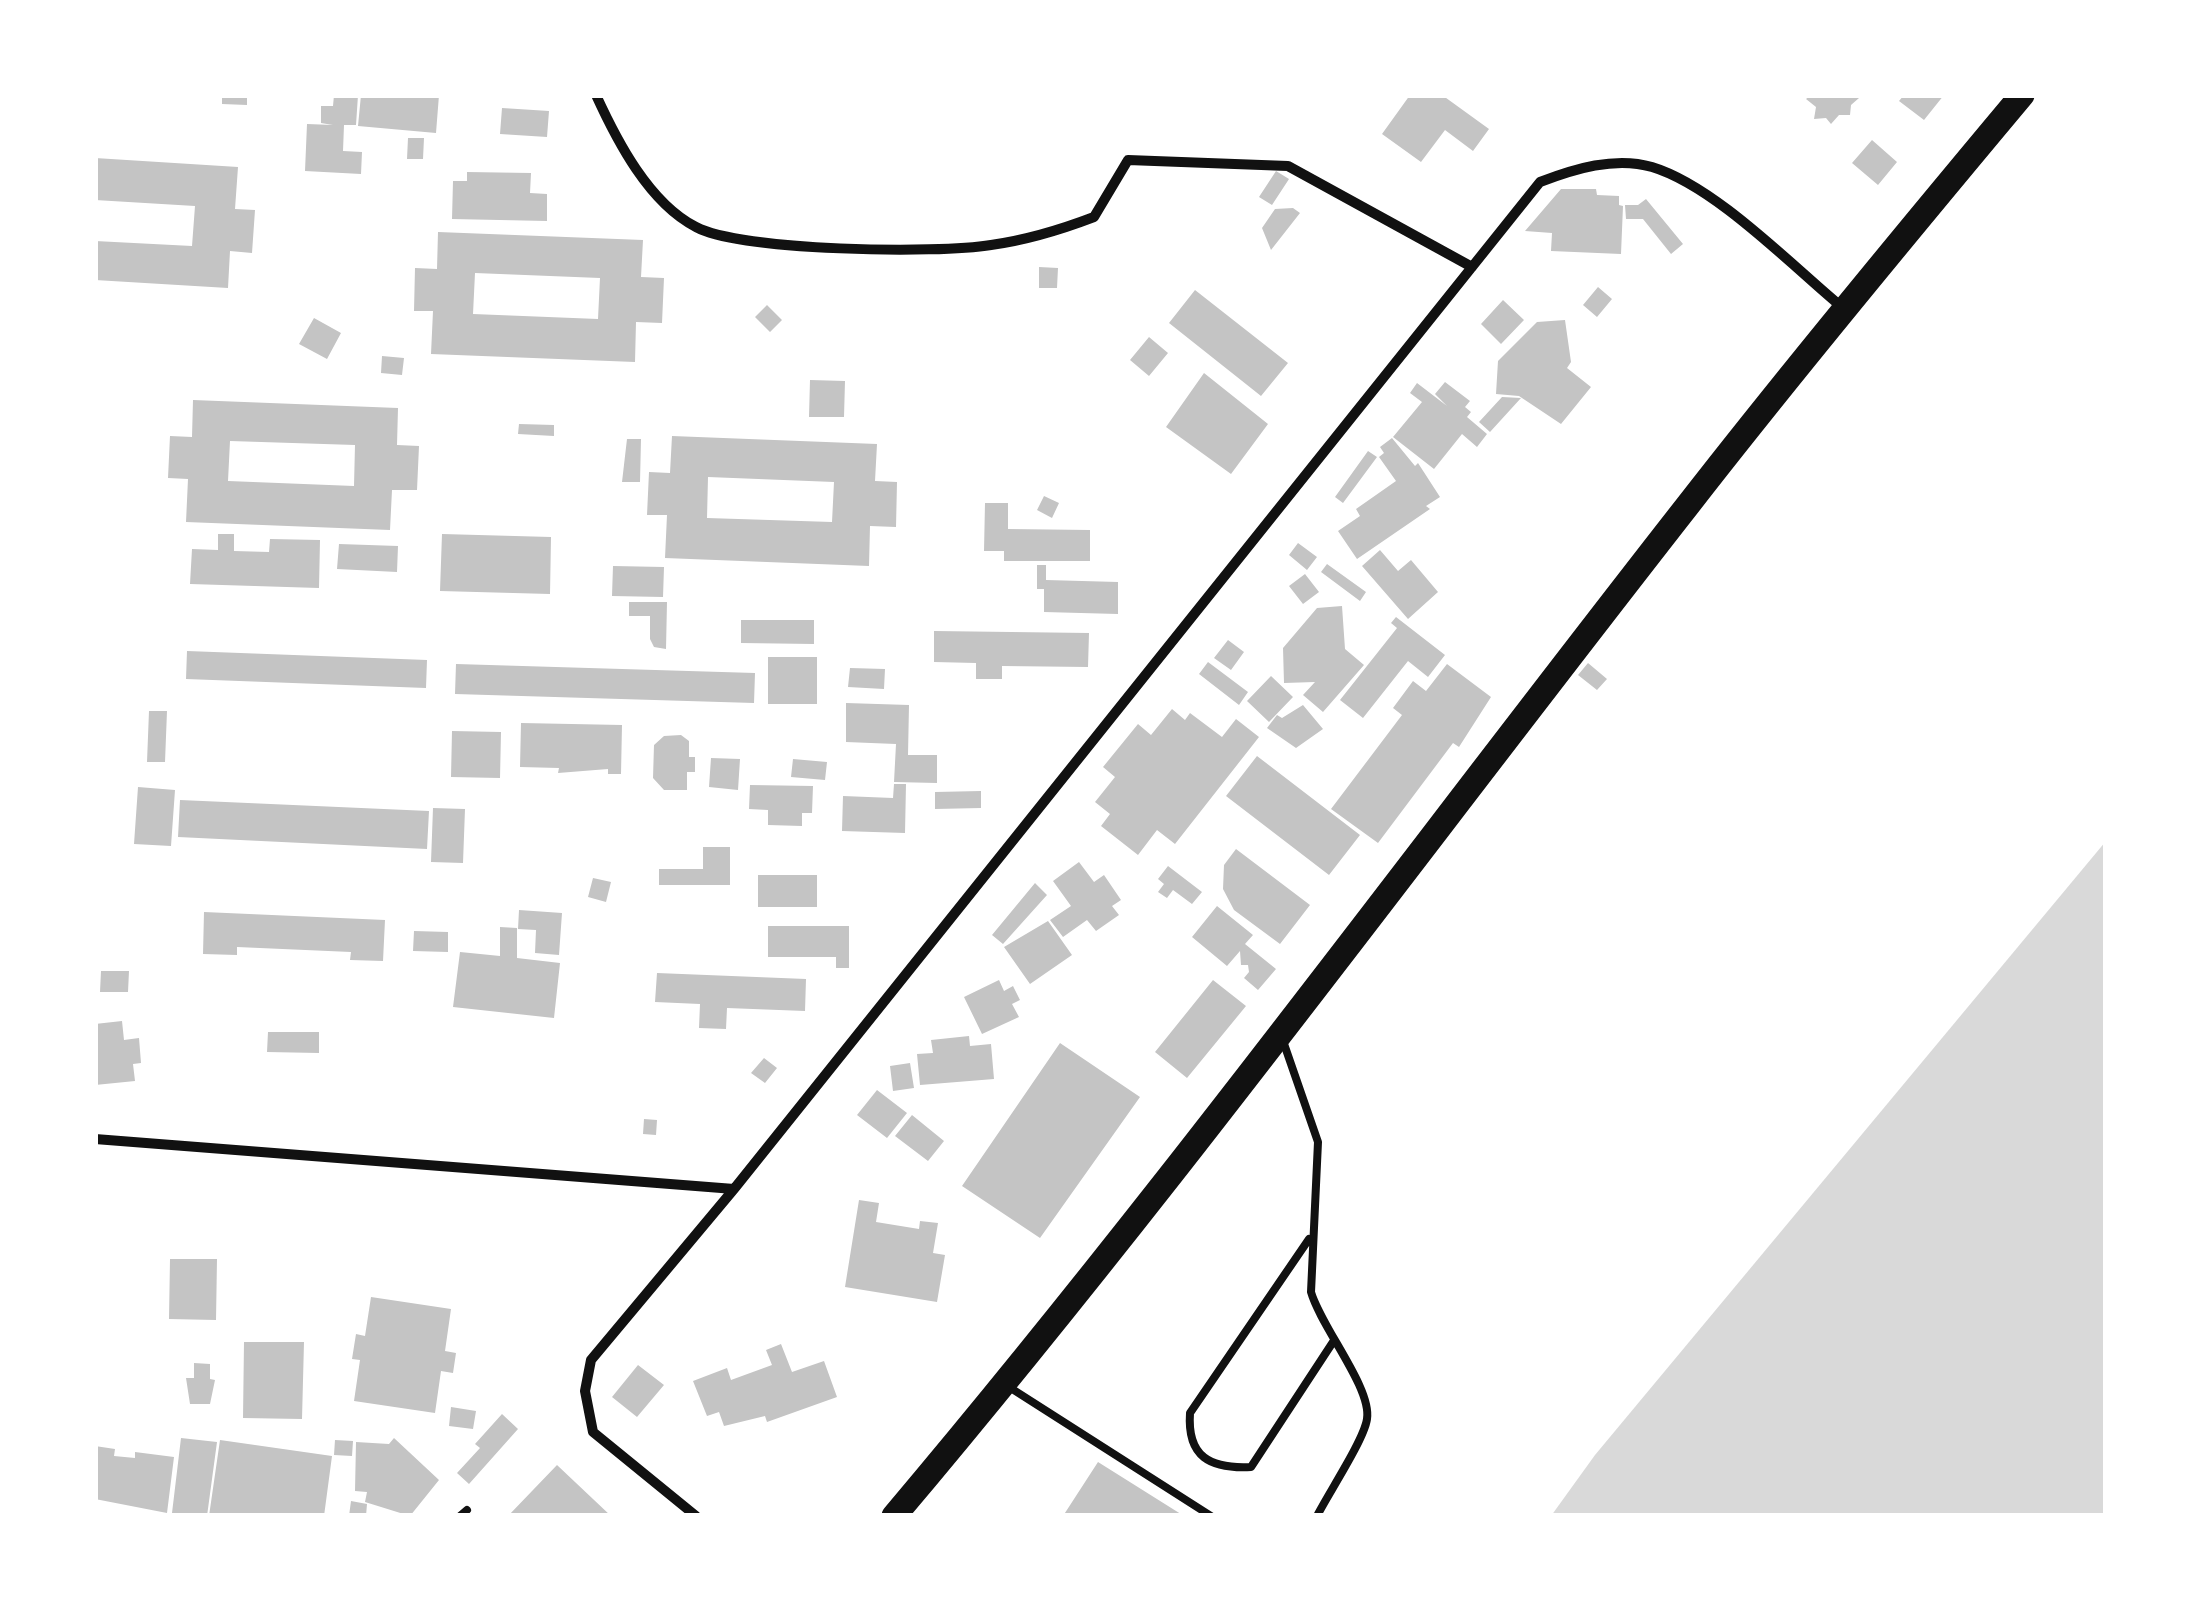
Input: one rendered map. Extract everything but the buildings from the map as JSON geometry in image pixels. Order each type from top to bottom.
[{"type":"main road","points":[[894,1516],[1006,1384],[1282,1037],[1686,506],[2022,95]]},
{"type":"street","points":[[596,95],[608,122],[670,208],[696,228],[736,241],[823,247],[986,246],[1046,235],[1094,218],[1128,160],[1288,166],[1472,267]]},
{"type":"street","points":[[696,1516],[593,1432],[585,1391],[591,1360],[734,1189],[1540,182],[1586,165],[1650,166],[1697,187],[1844,309]]},
{"type":"street","points":[[95,1139],[734,1189]]},
{"type":"lane","points":[[1282,1037],[1318,1142],[1311,1292],[1364,1398],[1367,1420],[1317,1516]]},
{"type":"lane","points":[[1312,1235],[1190,1413],[1189,1434],[1194,1450],[1206,1462],[1225,1468],[1251,1467],[1333,1342]]},
{"type":"lane","points":[[1006,1384],[1211,1516]]},
{"type":"shaded area","points":[[2106,841],[2106,1516],[1551,1516],[1595,1455]]}]
